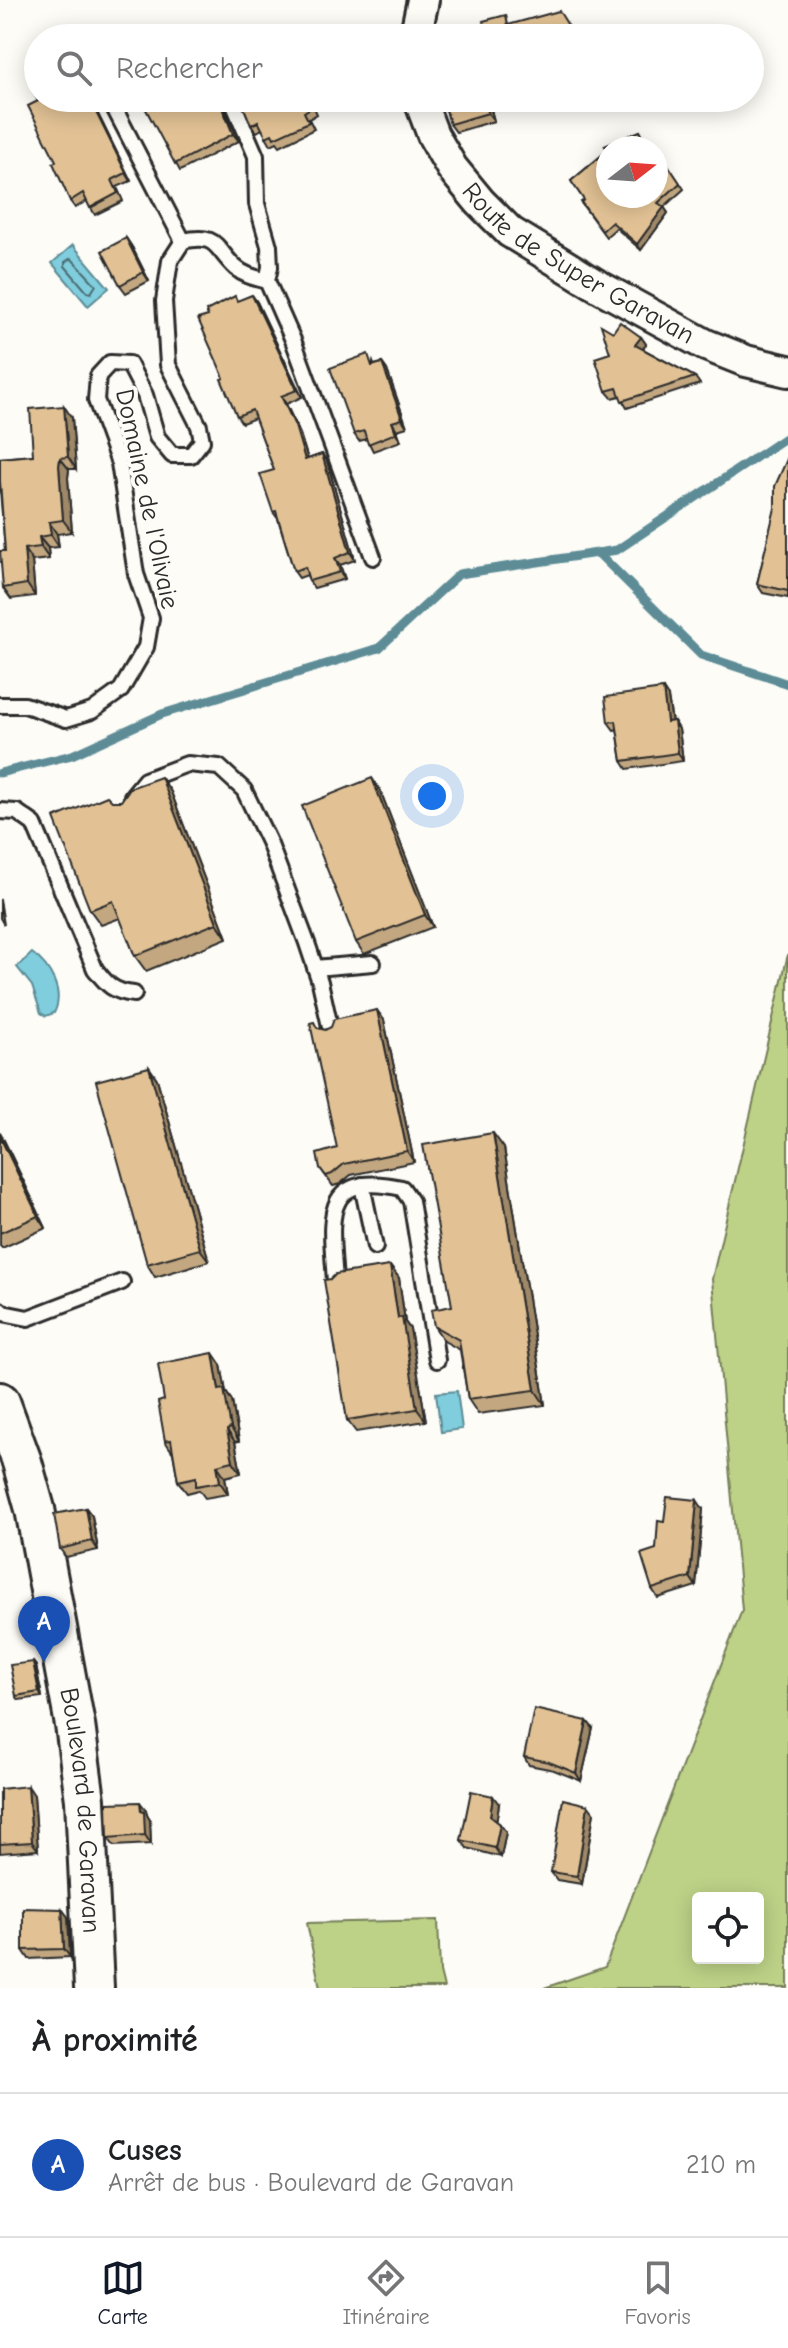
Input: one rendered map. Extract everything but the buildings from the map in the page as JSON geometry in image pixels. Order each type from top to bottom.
[{"type":"street","points":[[418,24],[423,0]]},
{"type":"street","name":"Route de Super Garavan","points":[[424,112],[452,168],[510,232],[600,287],[706,345],[746,361],[788,371]]},
{"type":"street","name":"Boulevard de Garavan","points":[[0,1402],[35,1509],[75,1725],[85,1800],[94,1988]]},
{"type":"lane","points":[[116,112],[183,241],[201,237],[216,244],[238,270],[267,281]]},
{"type":"lane","points":[[237,112],[256,156],[257,204],[269,246],[267,281],[293,340],[373,557]]},
{"type":"lane","name":"Domaine de l'Olivaie","points":[[0,705],[25,705],[66,719],[92,711],[121,690],[146,647],[151,618],[136,574],[119,463],[96,400],[98,376],[110,363],[129,364],[145,395],[157,437],[172,455],[191,455],[202,441],[199,426],[168,365],[164,301],[170,261],[183,241]]},
{"type":"lane","points":[[127,807],[145,780],[187,764],[219,767],[244,790],[263,829],[315,968],[331,1031]]},
{"type":"lane","points":[[0,811],[17,812],[34,824],[95,969],[117,993],[134,994]]},
{"type":"lane","points":[[315,968],[373,963]]},
{"type":"lane","points":[[335,1283],[331,1214],[338,1199],[362,1185],[378,1183],[402,1188],[411,1201],[437,1360]]},
{"type":"lane","points":[[362,1185],[375,1247]]},
{"type":"lane","points":[[0,1310],[28,1318],[122,1282]]},
{"type":"green space","points":[[788,954],[788,1988],[544,1988],[605,1967],[742,1610],[712,1279]]},
{"type":"green space","points":[[438,1920],[440,1972],[444,1988],[320,1988],[307,1923]]},
{"type":"water","points":[[73,245],[109,288],[88,306],[52,263]]},
{"type":"water","points":[[32,953],[50,972],[57,988],[54,1013],[46,1016],[41,1013],[32,986],[17,967]]},
{"type":"water","points":[[457,1391],[462,1429],[441,1432],[436,1393]]},
{"type":"waterway","points":[[0,773],[72,755],[162,714],[379,648],[459,574],[617,550],[788,436]]},
{"type":"waterway","points":[[598,553],[701,655],[788,684]]},
{"type":"place","name":"Cuses","points":[[44,1662]]}]
